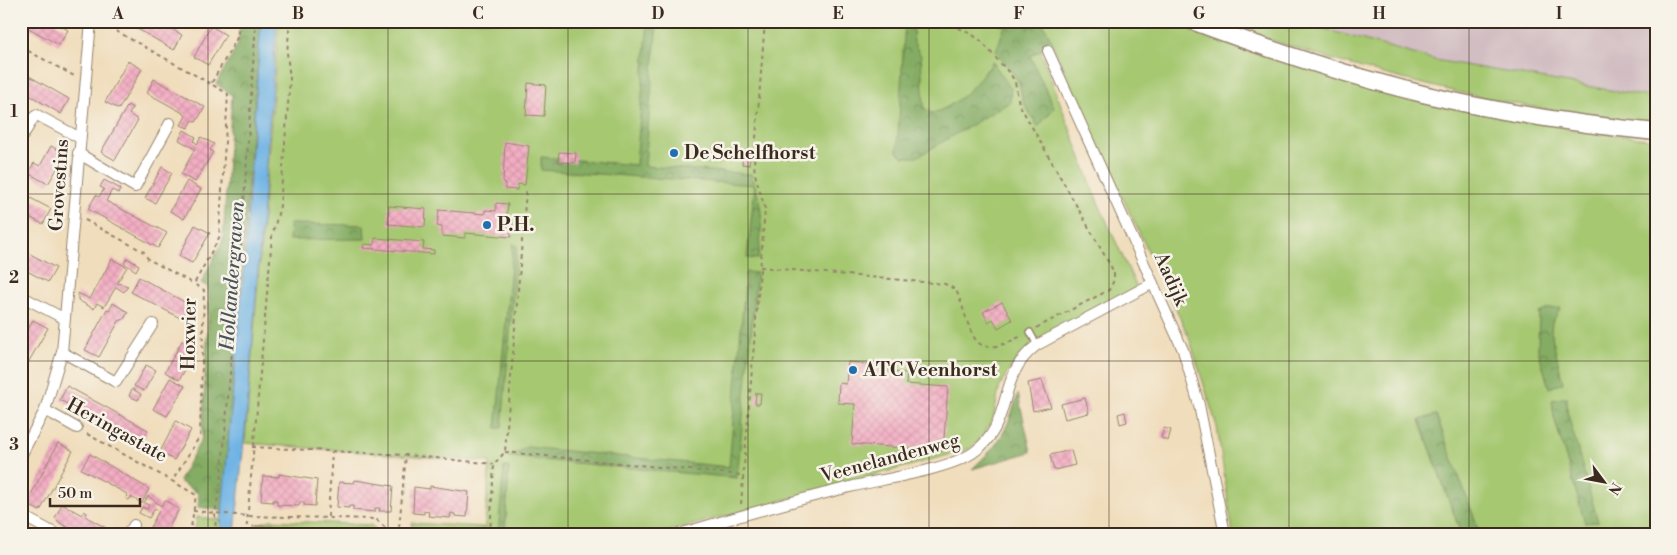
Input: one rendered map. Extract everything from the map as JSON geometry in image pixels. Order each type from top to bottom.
[{"type":"main road","points":[[1192,21],[1255,45],[1364,79],[1425,95],[1518,114],[1656,132]]},
{"type":"street","name":"Grovestins","points":[[21,456],[44,410],[62,352],[91,21]]},
{"type":"street","name":"Aadijk","points":[[1048,50],[1183,350],[1192,376],[1225,534]]},
{"type":"street","points":[[21,139],[34,117],[38,115],[80,138]]},
{"type":"street","points":[[78,153],[135,187],[170,123]]},
{"type":"street","name":"Veenelandenweg","points":[[679,534],[849,487],[958,461],[988,441],[1000,418],[1007,387],[1014,369],[1024,356],[1037,345],[1153,282]]},
{"type":"street","points":[[21,296],[65,319]]},
{"type":"street","points":[[62,352],[116,382],[153,324]]},
{"type":"street","name":"Heringastate","points":[[44,410],[76,428]]},
{"type":"street","points":[[21,515],[56,534]]},
{"type":"lane","points":[[1030,332],[1037,345]]},
{"type":"path","points":[[100,21],[211,84],[237,38],[240,21]]},
{"type":"path","points":[[216,534],[233,352],[256,21]]},
{"type":"path","points":[[246,534],[252,447],[272,237],[280,206],[290,79],[287,53],[290,21]]},
{"type":"path","points":[[740,516],[765,209],[754,174],[754,164],[765,21]]},
{"type":"path","points":[[760,267],[945,284],[956,290],[970,334],[988,348],[998,347],[1030,332],[1109,290],[1114,280],[1114,272],[1019,104],[1015,82],[1011,75],[980,40],[972,34],[944,21]]},
{"type":"path","points":[[21,47],[86,82]]},
{"type":"path","name":"Hoxwier","points":[[172,481],[200,436],[204,290],[194,284],[219,238],[228,94],[211,84]]},
{"type":"path","points":[[490,534],[494,464],[506,452],[526,191]]},
{"type":"path","points":[[75,215],[144,252],[148,258],[194,284]]},
{"type":"path","name":"Heringastate","points":[[76,428],[172,481]]},
{"type":"path","points":[[252,447],[406,455],[494,464]]},
{"type":"path","points":[[328,517],[332,452]]},
{"type":"path","points":[[506,452],[743,475]]},
{"type":"path","points":[[193,511],[247,516],[376,519],[393,534],[399,528],[406,455]]},
{"type":"path","points":[[172,481],[196,495],[190,534]]},
{"type":"shaded area","points":[[1296,21],[1656,21],[1656,98],[1435,60]]},
{"type":"green space","points":[[240,21],[261,21],[223,510],[198,507],[199,494],[179,481],[202,438],[209,299],[208,287],[201,283],[223,240],[232,95],[216,84],[238,44]]},
{"type":"green space","name":"De Schelfhorst","points":[[279,21],[1029,21],[1097,200],[1137,288],[1018,357],[1000,385],[993,419],[982,437],[970,448],[956,456],[956,449],[952,454],[659,534],[484,534],[490,462],[245,443]]},
{"type":"green space","points":[[648,21],[657,21],[645,166],[751,174],[755,185],[541,170],[541,157],[636,165]]},
{"type":"green space","points":[[905,21],[912,21],[914,43],[921,56],[924,108],[931,113],[939,111],[955,102],[976,83],[986,69],[988,70],[992,61],[1011,89],[1010,102],[917,157],[903,157],[897,152]]},
{"type":"green space","points":[[987,21],[1042,21],[1053,44],[1030,56],[1054,108],[1038,127],[1023,102],[1019,82],[996,51],[1005,26]]},
{"type":"green space","points":[[1042,21],[1171,21],[1236,46],[1569,129],[1656,140],[1656,534],[1479,534],[1436,415],[1420,420],[1461,534],[1233,534],[1217,427],[1189,337],[1117,186]],"holes":[[[1567,397],[1567,411],[1586,523],[1554,417]]]},
{"type":"green space","points":[[1217,21],[1296,21],[1435,60],[1656,98],[1656,124],[1544,109],[1488,99],[1324,57]]},
{"type":"green space","points":[[755,186],[761,216],[758,259],[747,258]]},
{"type":"green space","points":[[290,224],[364,225],[365,239],[289,240]]},
{"type":"green space","points":[[513,244],[517,246],[502,428],[496,428]]},
{"type":"green space","points":[[746,272],[757,273],[737,478],[509,457],[527,447],[729,467]]},
{"type":"green space","points":[[1561,308],[1552,322],[1551,332],[1563,383],[1549,388],[1538,350],[1539,313],[1548,309]]},
{"type":"green space","points":[[1018,394],[1031,452],[972,469],[1002,436]]},
{"type":"green space","points":[[1567,397],[1567,411],[1598,522],[1585,523],[1554,417],[1552,400]]},
{"type":"green space","points":[[1436,415],[1479,534],[1461,534],[1420,420]]},
{"type":"green space","points":[[504,467],[509,467],[505,534],[498,534]]},
{"type":"green space","points":[[197,517],[221,520],[220,534],[195,534]]},
{"type":"green space","points":[[270,520],[371,525],[379,532],[376,534],[252,534],[258,524]]},
{"type":"green space","points":[[412,523],[483,527],[483,534],[411,534]]},
{"type":"water","points":[[261,21],[277,21],[248,399],[235,534],[220,534],[244,266]]},
{"type":"building","points":[[21,21],[52,21],[68,30],[59,45],[25,26]]},
{"type":"building","points":[[124,21],[158,21],[182,35],[174,50]]},
{"type":"building","points":[[211,26],[226,35],[208,65],[194,57]]},
{"type":"building","points":[[128,61],[142,69],[119,109],[105,102]]},
{"type":"building","points":[[29,76],[69,99],[61,114],[21,90]]},
{"type":"building","points":[[154,79],[205,107],[196,122],[193,120],[188,128],[181,125],[186,116],[183,113],[147,93]]},
{"type":"building","points":[[528,83],[546,85],[544,116],[526,115]]},
{"type":"building","points":[[128,105],[133,108],[129,114],[138,120],[115,160],[101,152]]},
{"type":"building","points":[[184,130],[196,137],[194,141],[197,144],[201,137],[214,144],[210,150],[213,152],[195,182],[181,174],[195,149],[179,140]]},
{"type":"building","points":[[505,142],[529,146],[525,185],[518,184],[517,190],[505,189],[505,183],[503,183]]},
{"type":"building","points":[[51,146],[66,154],[48,184],[28,173],[34,163],[40,166]]},
{"type":"building","points":[[559,152],[576,153],[575,163],[558,162]]},
{"type":"building","points":[[743,155],[750,156],[749,165],[742,164]]},
{"type":"building","points":[[162,167],[172,173],[155,203],[145,198]]},
{"type":"building","points":[[104,180],[121,189],[118,193],[112,190],[106,201],[167,233],[158,248],[88,209],[96,195],[99,197],[104,189],[100,187]]},
{"type":"building","points":[[187,181],[201,189],[184,219],[170,211]]},
{"type":"building","points":[[21,193],[51,209],[43,224],[21,213]]},
{"type":"building","points":[[496,203],[508,204],[506,219],[512,219],[511,226],[515,226],[515,231],[511,231],[511,237],[465,233],[465,238],[442,236],[442,227],[437,226],[439,210],[485,214],[485,210],[496,211]]},
{"type":"building","points":[[389,206],[426,209],[425,227],[388,224]]},
{"type":"building","points":[[195,225],[210,233],[192,263],[179,256]]},
{"type":"building","points":[[375,238],[424,242],[423,249],[434,250],[434,254],[363,248],[364,244],[374,245]]},
{"type":"building","points":[[21,249],[56,268],[48,282],[21,268]]},
{"type":"building","points":[[127,258],[139,265],[136,271],[124,263]]},
{"type":"building","points":[[112,259],[127,267],[117,283],[128,286],[124,292],[116,287],[104,307],[97,303],[94,309],[78,300],[78,293],[90,299]]},
{"type":"building","points":[[139,277],[190,305],[182,319],[131,292]]},
{"type":"building","points":[[1002,302],[1012,320],[998,328],[993,319],[988,322],[983,312]]},
{"type":"building","points":[[113,303],[128,312],[124,319],[119,321],[99,357],[85,350],[107,309],[109,310]]},
{"type":"building","points":[[33,320],[48,328],[21,375],[21,342]]},
{"type":"building","points":[[182,341],[197,350],[179,380],[165,372]]},
{"type":"building","points":[[848,362],[869,364],[869,367],[890,368],[889,372],[907,373],[906,384],[948,387],[943,451],[852,444],[855,404],[838,403],[839,383],[846,384]]},
{"type":"building","points":[[146,365],[156,370],[144,391],[134,386]]},
{"type":"building","points":[[170,378],[185,386],[167,416],[153,409]]},
{"type":"building","points":[[1042,380],[1051,407],[1033,411],[1028,383]]},
{"type":"building","points":[[67,386],[148,430],[140,444],[60,400]]},
{"type":"building","points":[[132,389],[141,394],[138,400],[129,396]]},
{"type":"building","points":[[756,393],[761,393],[760,404],[755,404]]},
{"type":"building","points":[[1085,398],[1089,413],[1065,419],[1061,404]]},
{"type":"building","points":[[21,403],[28,406],[21,424]]},
{"type":"building","points":[[1125,412],[1127,422],[1120,424],[1118,414]]},
{"type":"building","points":[[176,421],[191,430],[174,460],[160,452]]},
{"type":"building","points":[[1164,428],[1171,430],[1168,441],[1161,438]]},
{"type":"building","points":[[58,443],[73,451],[40,511],[26,504]]},
{"type":"building","points":[[1071,450],[1075,465],[1054,470],[1050,455]]},
{"type":"building","points":[[90,454],[149,489],[142,503],[131,497],[129,500],[126,499],[127,494],[81,469]]},
{"type":"building","points":[[279,474],[317,480],[315,506],[304,505],[304,502],[300,502],[299,506],[277,505],[277,500],[273,500],[273,502],[261,501],[263,476],[279,477]]},
{"type":"building","points":[[355,480],[393,486],[391,511],[379,511],[380,508],[375,508],[375,512],[353,510],[353,506],[349,506],[349,508],[337,507],[339,482],[354,483]]},
{"type":"building","points":[[430,486],[469,492],[467,517],[455,516],[455,514],[451,513],[450,518],[428,516],[429,512],[424,511],[424,514],[413,513],[414,487],[430,489]]},
{"type":"building","points":[[148,496],[161,506],[165,500],[179,509],[165,534],[153,534],[148,531],[159,511],[155,508],[149,518],[139,513],[142,507],[147,509],[149,505],[144,503]]},
{"type":"building","points":[[62,504],[82,515],[84,511],[87,513],[85,516],[113,532],[112,534],[80,534],[60,523],[55,518]]},
{"type":"building","points":[[21,526],[29,531],[29,534],[21,534]]},
{"type":"building","points":[[253,526],[273,526],[272,534],[253,534]]},
{"type":"place","name":"De Schelfhorst","points":[[674,153]]},
{"type":"place","name":"P.H.","points":[[487,225]]},
{"type":"place","name":"ATC Veenhorst","points":[[853,370]]},
{"type":"water label","name":"Hollandergraven","points":[[233,276]]}]
